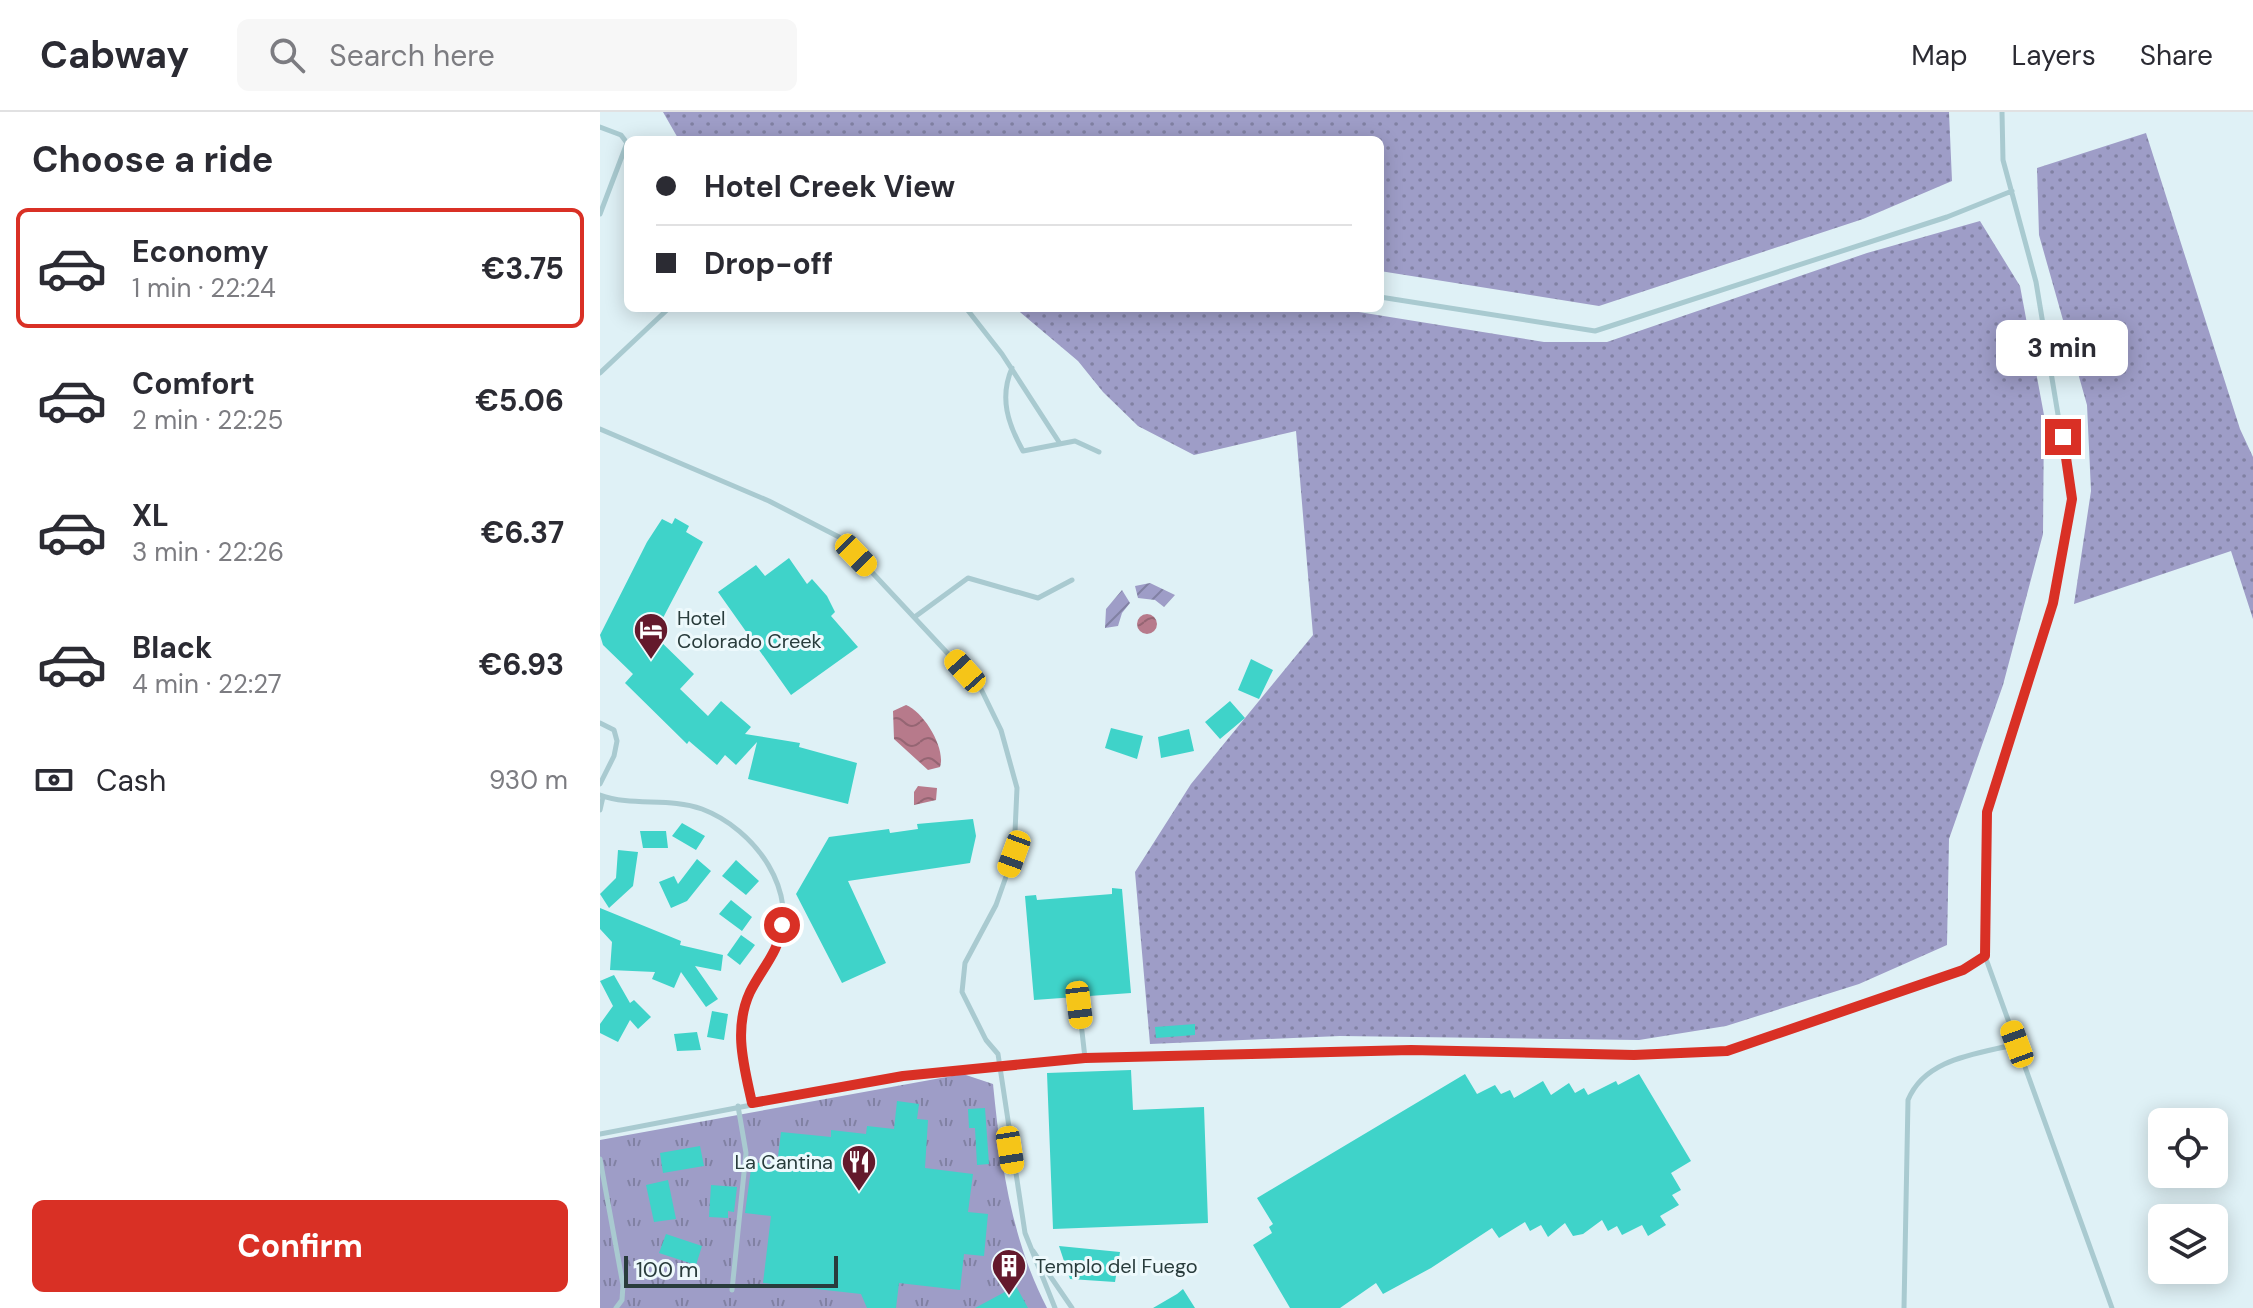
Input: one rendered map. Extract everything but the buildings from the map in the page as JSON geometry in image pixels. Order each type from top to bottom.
[{"type":"lane","points":[[2002,112],[2003,160],[2036,282],[2072,499],[2053,603],[1987,812],[1985,956],[2112,1308]]},
{"type":"lane","points":[[600,127],[624,139]]},
{"type":"lane","points":[[600,214],[624,151]]},
{"type":"lane","points":[[1384,298],[1595,331],[1947,217],[2012,191]]},
{"type":"lane","points":[[600,373],[665,312]]},
{"type":"lane","points":[[969,312],[1012,368],[1059,442]]},
{"type":"lane","points":[[1012,368],[1005,383],[1007,423],[1023,451],[1075,441],[1099,452]]},
{"type":"lane","points":[[600,429],[769,501],[839,537],[981,689],[1001,730],[1017,788],[1014,854],[996,905],[965,963],[962,992],[986,1040],[998,1054],[1010,1150],[1029,1248],[1055,1308]]},
{"type":"lane","points":[[916,616],[968,578],[1038,598],[1072,580]]},
{"type":"lane","points":[[600,723],[614,730],[617,741],[600,784]]},
{"type":"lane","points":[[600,810],[602,796],[675,802],[704,810],[729,823],[750,841],[774,875],[783,903],[780,938],[751,992],[741,1025],[742,1052],[752,1103]]},
{"type":"lane","points":[[600,1134],[903,1076],[1085,1058],[1411,1050],[1634,1055],[1727,1051],[1963,970],[1985,956]]},
{"type":"lane","points":[[1079,1005],[1085,1058]]},
{"type":"lane","points":[[1904,1308],[1908,1100],[1914,1085],[1927,1072],[1949,1062],[2017,1044]]},
{"type":"lane","points":[[732,1290],[746,1153],[738,1106]]},
{"type":"lane","points":[[600,1159],[623,1285],[622,1300],[616,1308]]},
{"type":"lane","points":[[1029,1248],[1051,1272],[1072,1308]]},
{"type":"green space","points":[[663,112],[1949,112],[1952,181],[1863,219],[1599,306],[1384,272],[1384,136],[677,136]]},
{"type":"green space","points":[[2146,133],[2240,429],[2253,457],[2253,619],[2231,551],[2074,604],[2091,491],[2087,405],[2039,235],[2037,168]]},
{"type":"green space","points":[[1980,221],[2020,286],[2044,415],[2043,534],[2003,685],[1949,839],[1947,945],[1859,984],[1726,1026],[1639,1040],[1340,1036],[1150,1044],[1135,872],[1191,784],[1313,635],[1296,431],[1194,455],[1138,426],[1103,392],[1078,361],[1020,312],[1359,312],[1544,342],[1607,342],[1867,253]]},
{"type":"green space","points":[[1150,583],[1175,595],[1164,607],[1155,600],[1138,598],[1135,586]]},
{"type":"green space","points":[[1122,590],[1130,603],[1122,613],[1118,626],[1105,628],[1106,609]]},
{"type":"green space","points":[[963,1074],[993,1084],[1009,1199],[1024,1254],[1047,1308],[600,1308],[600,1140]]},
{"type":"water","points":[[1147,614],[1154,617],[1157,624],[1154,631],[1147,634],[1140,631],[1137,624],[1140,617]]},
{"type":"water","points":[[906,705],[927,723],[932,732],[940,751],[940,767],[928,770],[894,739],[893,711]]},
{"type":"water","points":[[918,786],[937,788],[936,800],[914,805],[914,792]]},
{"type":"place","name":"Hotel Colorado Creek","points":[[651,661]]},
{"type":"place","name":"La Cantina","points":[[859,1193]]},
{"type":"place","name":"Templo del Fuego","points":[[1009,1297]]},
{"type":"route","points":[[782,925],[777,948],[751,992],[743,1014],[740,1037],[752,1103],[903,1076],[1085,1058],[1411,1050],[1634,1055],[1727,1051],[1963,970],[1985,956],[1987,812],[2053,603],[2072,499],[2063,437]]}]
